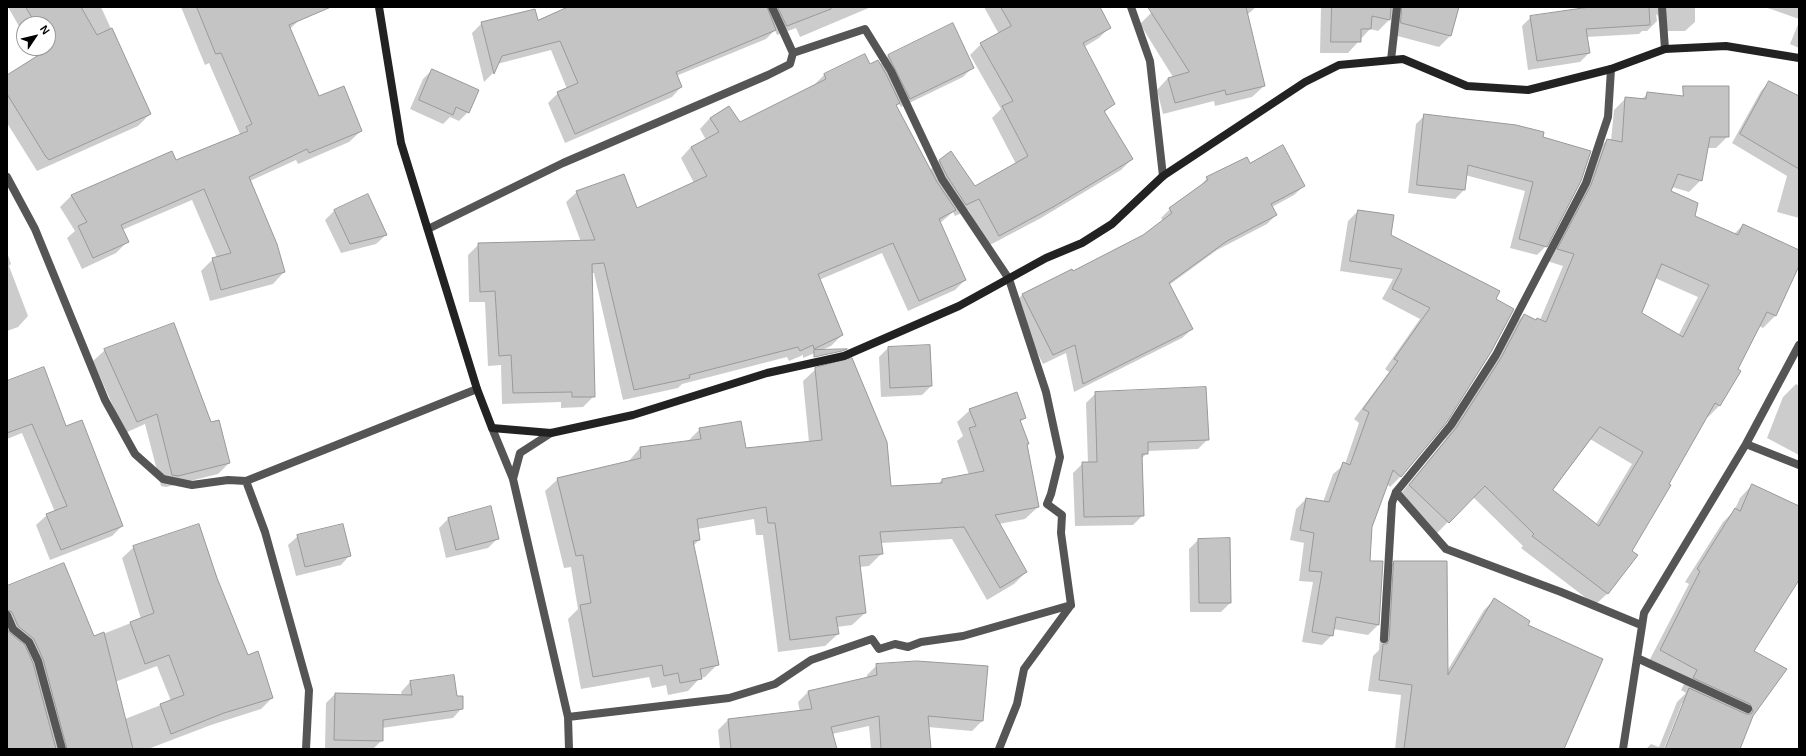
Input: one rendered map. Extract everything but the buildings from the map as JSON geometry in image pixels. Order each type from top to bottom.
[{"type":"street","points":[[379,7],[401,144],[477,389],[513,479],[568,717],[569,749]]},
{"type":"street","points":[[428,229],[563,163],[768,76],[790,64],[793,53],[772,7]]},
{"type":"street","points":[[1131,7],[1150,61],[1164,176]]},
{"type":"street","points":[[1391,60],[1397,7]]},
{"type":"street","points":[[1662,7],[1665,49]]},
{"type":"street","points":[[793,53],[865,29],[891,71],[942,179],[1009,279],[1046,392],[1060,457],[1047,504],[1062,515],[1061,533],[1071,605],[1024,669],[1017,704],[999,749]]},
{"type":"street","points":[[492,428],[551,433],[633,416],[767,373],[844,356],[959,306],[1046,258],[1082,243],[1112,224],[1164,176],[1305,82],[1339,65],[1403,59],[1467,86],[1528,90],[1611,69],[1665,49],[1726,46],[1799,58]]},
{"type":"street","points":[[1384,639],[1392,503],[1396,492],[1451,425],[1496,355],[1586,183],[1608,117],[1611,69]]},
{"type":"street","points":[[7,177],[35,230],[105,400],[135,454],[162,479],[192,485],[228,480],[246,481],[477,389]]},
{"type":"street","points":[[1623,749],[1644,613],[1746,444],[1799,346]]},
{"type":"street","points":[[513,479],[520,453],[551,433]]},
{"type":"street","points":[[1746,444],[1799,465]]},
{"type":"street","points":[[246,481],[267,539],[309,690],[306,749]]},
{"type":"street","points":[[1396,492],[1446,550],[1561,592],[1641,625]]},
{"type":"street","points":[[568,717],[729,698],[775,684],[811,660],[872,639],[879,649],[895,644],[908,647],[921,642],[963,636],[1071,605]]},
{"type":"street","points":[[7,615],[13,629],[29,642],[38,661],[62,749]]},
{"type":"street","points":[[1637,658],[1748,709]]}]
